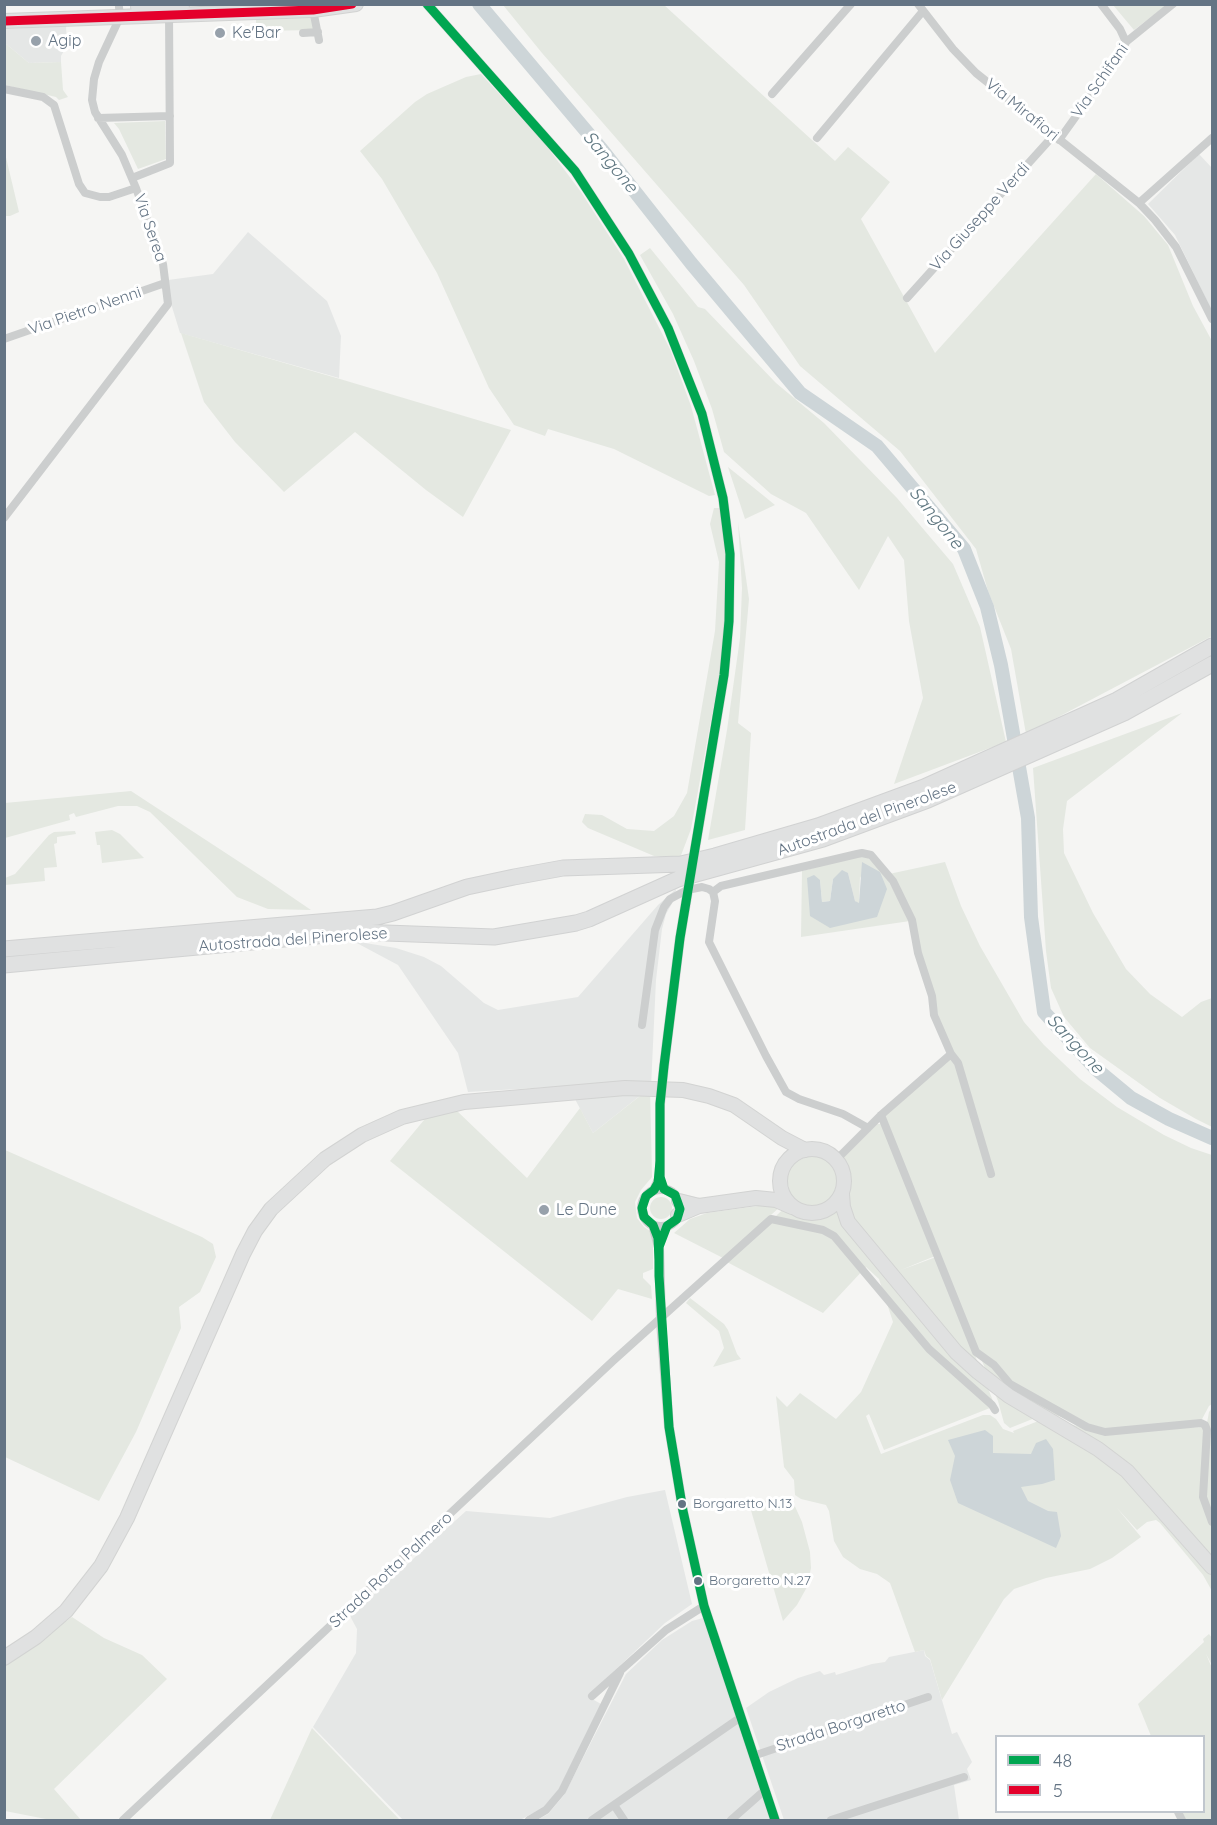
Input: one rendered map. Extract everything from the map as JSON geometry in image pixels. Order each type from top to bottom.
[{"type":"highway","name":"Autostrada del Pinerolese","points":[[4,949],[377,917],[482,883],[563,868],[681,864],[747,848],[926,794],[1117,700],[1212,646]]},
{"type":"highway","name":"Autostrada del Pinerolese","points":[[4,965],[359,932],[494,937],[576,923],[678,879],[823,839],[926,794],[1091,727],[1124,712],[1212,664]]},
{"type":"main road","points":[[169,10],[205,4]]},
{"type":"main road","points":[[5,20],[169,10],[313,10],[356,4]]},
{"type":"main road","points":[[4,12],[119,12]]},
{"type":"main road","points":[[4,1658],[36,1637],[66,1611],[101,1566],[127,1518],[243,1254],[255,1231],[271,1209],[294,1185],[325,1159],[362,1136],[402,1118],[464,1102],[625,1088],[663,1089],[709,1096],[734,1105],[782,1138],[805,1150],[822,1151],[836,1160],[844,1176],[843,1207],[848,1222],[945,1341],[966,1362],[1009,1396],[1090,1443],[1128,1471],[1212,1567]]},
{"type":"main road","points":[[757,1119],[779,1144],[785,1165]]},
{"type":"main road","points":[[756,1198],[771,1191],[780,1181],[790,1158],[805,1150]]},
{"type":"main road","points":[[780,1181],[785,1199],[794,1208]]},
{"type":"main road","points":[[817,1213],[829,1209],[842,1194]]},
{"type":"main road","points":[[678,1215],[699,1206],[756,1198],[776,1200],[801,1211],[829,1214],[848,1222]]},
{"type":"main road","points":[[679,1201],[699,1206]]},
{"type":"street","points":[[427,4],[575,171],[629,254],[668,328],[702,414],[723,498],[730,554],[729,621],[724,675],[681,938],[664,1066],[660,1104],[659,1189]]},
{"type":"street","points":[[772,94],[851,4]]},
{"type":"street","points":[[1101,4],[1120,29],[1126,42]]},
{"type":"street","name":"Via Schifani","points":[[1056,138],[1122,52],[1126,42],[1173,4]]},
{"type":"street","points":[[817,138],[920,8]]},
{"type":"street","name":"Via Mirafiori","points":[[920,8],[976,73],[1139,203],[1176,247],[1212,319]]},
{"type":"street","points":[[132,178],[170,163],[169,10]]},
{"type":"street","points":[[303,33],[318,36],[313,10]]},
{"type":"street","name":"Via Serea","points":[[4,518],[168,304],[163,264],[136,188],[122,155],[98,118],[92,100],[94,79],[99,62],[119,12]]},
{"type":"street","points":[[4,89],[48,100],[57,110],[81,188],[85,193],[100,197],[114,196],[136,188]]},
{"type":"street","points":[[98,118],[170,116]]},
{"type":"street","name":"Via Giuseppe Verdi","points":[[907,298],[1056,138]]},
{"type":"street","points":[[1139,203],[1212,138]]},
{"type":"street","name":"Via Pietro Nenni","points":[[4,339],[165,283]]},
{"type":"street","points":[[713,892],[721,886],[857,854],[871,855],[893,881],[912,920],[918,953],[932,996],[936,1024],[958,1063],[991,1174]]},
{"type":"street","points":[[642,1024],[655,930],[664,907],[670,899],[687,890],[702,887],[713,892]]},
{"type":"street","points":[[713,892],[715,901],[709,942],[786,1092],[799,1099],[843,1114],[868,1128]]},
{"type":"street","points":[[836,1160],[881,1115],[951,1054]]},
{"type":"street","points":[[881,1115],[976,1352],[994,1365],[1010,1384],[1087,1427],[1105,1432],[1201,1423],[1205,1425],[1207,1431],[1203,1497],[1212,1522]]},
{"type":"street","points":[[659,1247],[667,1226],[674,1221],[680,1209],[679,1201],[671,1192],[659,1189],[646,1196],[642,1208],[644,1217],[653,1225],[659,1247],[661,1321],[669,1427],[682,1511],[704,1606],[775,1821]]},
{"type":"street","name":"Strada Rotta Palmero","points":[[123,1821],[614,1360],[661,1321],[668,1311],[771,1219],[824,1230],[839,1241],[929,1349],[995,1410]]},
{"type":"street","points":[[653,1225],[667,1226]]},
{"type":"street","points":[[592,1696],[666,1630],[704,1606]]},
{"type":"street","points":[[529,1821],[546,1810],[562,1791],[620,1673]]},
{"type":"street","name":"Strada Borgaretto","points":[[753,1756],[928,1697]]},
{"type":"street","points":[[592,1821],[741,1717]]},
{"type":"street","points":[[831,1821],[963,1777]]},
{"type":"street","points":[[730,1821],[765,1790]]},
{"type":"street","points":[[614,1805],[624,1821]]},
{"type":"shaded area","points":[[503,5],[664,5],[835,161],[848,147],[890,182],[861,219],[935,353],[1096,174],[1144,216],[1168,245],[1193,306],[1212,341],[1212,636],[1026,734],[1011,649],[988,591],[976,549],[900,451],[800,366],[744,285]]},
{"type":"shaded area","points":[[1113,5],[1167,5],[1134,30]]},
{"type":"shaded area","points":[[312,18],[315,30],[256,31],[256,19]]},
{"type":"shaded area","points":[[66,26],[67,45],[61,56],[61,62],[29,63],[5,43],[4,29]]},
{"type":"shaded area","points":[[5,43],[29,63],[61,62],[63,90],[68,97],[59,100],[56,97],[5,85]]},
{"type":"shaded area","points":[[481,74],[545,144],[581,192],[624,259],[670,349],[691,406],[715,495],[709,496],[614,449],[548,429],[545,436],[514,425],[489,388],[437,273],[382,179],[360,151],[427,94],[466,77]]},
{"type":"shaded area","points":[[165,121],[166,159],[138,169],[114,123]]},
{"type":"shaded area","points":[[4,149],[19,212],[10,216],[5,216]]},
{"type":"shaded area","points":[[1199,154],[1212,168],[1212,311],[1175,235],[1148,204]]},
{"type":"shaded area","points":[[248,232],[327,301],[341,336],[339,378],[180,333],[169,297],[168,280],[213,274]]},
{"type":"shaded area","points":[[650,248],[698,307],[705,309],[776,383],[824,423],[897,498],[953,564],[980,627],[1006,742],[894,784],[923,698],[909,621],[904,560],[888,536],[859,590],[806,513],[771,494],[724,452],[712,409],[694,361],[673,314],[640,255]]},
{"type":"shaded area","points":[[181,333],[511,430],[463,517],[355,432],[284,492],[235,442],[204,402]]},
{"type":"shaded area","points":[[728,467],[764,496],[775,505],[745,519]]},
{"type":"shaded area","points":[[714,508],[720,508],[726,561],[726,619],[721,666],[691,829],[680,858],[654,856],[588,828],[582,822],[585,814],[602,815],[627,829],[654,831],[674,816],[687,793],[715,631],[719,562],[710,524]]},
{"type":"shaded area","points":[[738,522],[749,599],[738,723],[751,733],[745,830],[708,840],[740,638],[742,588]]},
{"type":"shaded area","points":[[1182,713],[1067,801],[1063,829],[1064,853],[1093,913],[1126,969],[1150,994],[1182,1017],[1201,1002],[1212,998],[1212,1127],[1160,1098],[1090,1048],[1064,1017],[1051,988],[1046,951],[1033,768]]},
{"type":"shaded area","points":[[131,791],[311,910],[268,909],[237,897],[150,812],[137,806],[118,806],[76,817],[74,813],[69,815],[70,820],[5,838],[5,803]]},
{"type":"shaded area","points":[[112,830],[120,834],[144,858],[102,863],[100,845],[97,845],[95,832]]},
{"type":"shaded area","points":[[75,831],[76,834],[57,837],[57,843],[54,844],[57,867],[44,868],[45,881],[5,885],[5,878],[15,874],[49,835],[54,832]]},
{"type":"shaded area","points":[[857,856],[867,857],[883,871],[910,921],[801,937],[802,871]],"holes":[[[848,873],[855,901],[859,904],[860,876],[877,917],[810,915],[820,880],[822,902],[830,901],[833,879]]]},
{"type":"shaded area","points":[[862,862],[880,872],[887,889],[877,917],[830,928],[810,916],[807,878],[814,875],[820,880],[822,902],[830,901],[833,879],[842,870],[848,873],[855,901],[859,903]]},
{"type":"shaded area","points":[[945,862],[961,906],[980,946],[1024,1022],[1044,1045],[1080,1079],[1117,1107],[1164,1135],[1212,1155],[1212,1404],[1201,1421],[1105,1429],[1045,1414],[1010,1428],[1004,1423],[998,1401],[884,1115],[946,1061],[947,1045],[916,940],[889,874]]},
{"type":"shaded area","points":[[676,889],[662,929],[656,980],[651,1087],[593,1133],[568,1086],[468,1092],[458,1053],[398,965],[353,941],[396,948],[424,957],[441,966],[484,1003],[498,1010],[578,997],[658,905]]},
{"type":"shaded area","name":"Le Dune","points":[[650,1088],[652,1177],[635,1202],[637,1218],[653,1233],[653,1269],[643,1273],[643,1278],[651,1286],[652,1299],[618,1289],[592,1321],[390,1161],[429,1114],[456,1110],[527,1178],[580,1108],[593,1133]]},
{"type":"shaded area","points":[[882,1124],[935,1256],[901,1270],[936,1257],[995,1406],[884,1450],[869,1414],[866,1416],[881,1454],[983,1415],[990,1415],[1003,1429],[1014,1433],[1013,1431],[1046,1418],[1096,1431],[1203,1427],[1204,1508],[1212,1527],[1212,1591],[1203,1575],[1160,1523],[1156,1520],[1147,1522],[1137,1530],[1117,1508],[1141,1537],[1112,1558],[1090,1569],[1046,1578],[1014,1589],[1004,1599],[942,1700],[930,1659],[924,1650],[915,1652],[890,1583],[877,1574],[860,1569],[843,1557],[834,1541],[826,1505],[801,1499],[795,1495],[794,1480],[784,1467],[776,1396],[787,1407],[800,1393],[836,1419],[861,1392],[893,1322],[879,1279],[866,1267],[823,1313],[727,1262],[794,1199],[787,1179],[790,1169],[797,1161],[812,1155],[822,1157],[831,1163],[868,1128]]},
{"type":"shaded area","points":[[5,1150],[202,1237],[213,1244],[216,1257],[200,1292],[179,1307],[181,1328],[136,1432],[99,1501],[5,1457]]},
{"type":"shaded area","points":[[661,1197],[669,1200],[672,1208],[669,1216],[661,1219],[653,1216],[650,1208],[653,1200]]},
{"type":"shaded area","points":[[772,1204],[781,1206],[723,1258],[674,1233],[690,1219],[707,1213]]},
{"type":"shaded area","points":[[690,1298],[724,1324],[741,1359],[713,1367],[724,1348],[719,1331],[686,1303]]},
{"type":"shaded area","points":[[1212,1408],[1212,1517],[1206,1497],[1207,1423]]},
{"type":"shaded area","points":[[985,1430],[993,1436],[993,1453],[1031,1454],[1036,1443],[1046,1439],[1053,1449],[1055,1480],[1021,1487],[1028,1501],[1048,1511],[1057,1512],[1061,1536],[1056,1548],[958,1503],[950,1480],[955,1456],[948,1440]]},
{"type":"shaded area","points":[[665,1490],[692,1604],[665,1623],[591,1693],[594,1700],[601,1704],[559,1789],[543,1808],[520,1820],[403,1820],[313,1727],[356,1653],[357,1629],[350,1616],[466,1511],[550,1518],[627,1497]]},
{"type":"shaded area","points":[[748,1500],[793,1502],[802,1522],[810,1552],[811,1568],[807,1587],[797,1605],[783,1621]]},
{"type":"shaded area","points":[[72,1617],[104,1638],[142,1655],[167,1679],[54,1789],[81,1820],[51,1820],[5,1811],[4,1664]]},
{"type":"shaded area","points":[[703,1618],[770,1820],[537,1820],[548,1814],[564,1795],[626,1674],[662,1640],[692,1621]]},
{"type":"shaded area","points":[[1209,1634],[1212,1638],[1212,1665],[1206,1654],[1212,1668],[1212,1820],[1184,1820],[1181,1813],[1205,1813],[1205,1735],[1151,1735],[1138,1704],[1204,1642],[1203,1639]]},
{"type":"shaded area","points":[[924,1650],[925,1656],[930,1660],[952,1734],[957,1732],[972,1762],[967,1769],[971,1780],[954,1785],[959,1820],[784,1820],[746,1708],[769,1692],[798,1678],[820,1671],[824,1675],[835,1672],[836,1675],[885,1662],[889,1657]]},
{"type":"shaded area","points":[[312,1728],[400,1820],[270,1820]]},
{"type":"waterway","name":"Sangone","points":[[479,4],[603,151],[691,263],[800,393],[877,446],[964,549],[987,607],[1001,665],[1028,818],[1031,917],[1044,1012],[1096,1069],[1131,1098],[1169,1119],[1212,1138]]},
{"type":"transit line","name":"5","points":[[4,21],[313,10],[352,4]]},
{"type":"transit line","name":"48","points":[[427,4],[575,171],[629,254],[668,328],[702,414],[723,498],[730,554],[729,621],[724,675],[680,938],[664,1066],[660,1104],[660,1177],[664,1189],[675,1195],[680,1209],[677,1219],[667,1226],[659,1247],[659,1276],[669,1427],[683,1511],[704,1606],[775,1820]]},
{"type":"transit line","name":"48","points":[[659,1260],[658,1238],[653,1225],[644,1217],[642,1208],[646,1196],[654,1190],[658,1183],[660,1161]]},
{"type":"place","name":"Ke'Bar","points":[[220,33]]},
{"type":"place","name":"Agip","points":[[36,41]]},
{"type":"place","name":"Le Dune","points":[[544,1210]]},
{"type":"place","name":"Borgaretto N.13","points":[[682,1504]]},
{"type":"place","name":"Borgaretto N.27","points":[[698,1581]]}]
